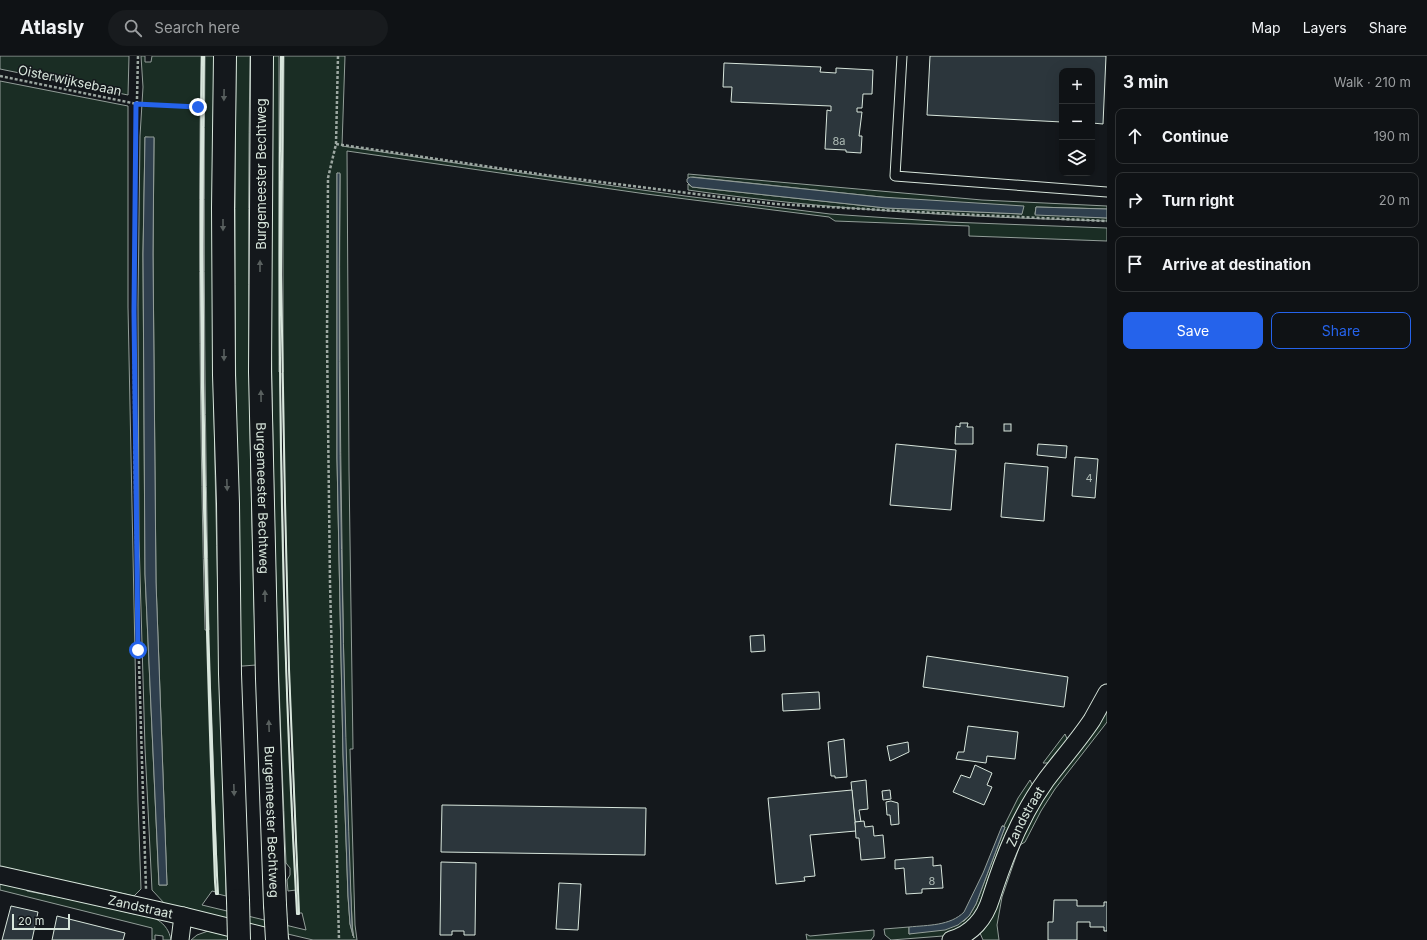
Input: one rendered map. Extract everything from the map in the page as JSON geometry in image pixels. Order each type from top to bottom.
[{"type":"main road","points":[[225,56],[223,208],[224,375],[228,512],[230,674],[239,940]]},
{"type":"main road","name":"Burgemeester Bechtweg","points":[[262,56],[260,372],[275,905],[279,940]]},
{"type":"street","name":"Zandstraat","points":[[951,940],[960,938],[978,924],[989,905],[1009,847],[1029,808],[1045,781],[1092,719],[1107,693]]},
{"type":"street","name":"Zandstraat","points":[[0,875],[183,916],[279,940]]},
{"type":"street","points":[[180,940],[183,916]]},
{"type":"lane","points":[[902,56],[895,176],[1107,192]]},
{"type":"path","points":[[138,56],[136,104],[134,312],[136,508],[147,909]]},
{"type":"path","points":[[338,56],[336,144],[328,178],[327,340],[330,583],[339,940]]},
{"type":"path","name":"Oisterwijksebaan","points":[[0,76],[136,104],[198,107]]},
{"type":"path","points":[[336,144],[545,175],[775,204],[1107,221]]},
{"type":"green space","points":[[0,56],[129,56],[128,95],[0,69]]},
{"type":"green space","points":[[141,56],[145,56],[145,62],[151,62],[152,56],[201,56],[200,343],[202,487],[205,630],[207,630],[216,892],[212,891],[202,905],[306,930],[302,913],[299,913],[289,669],[282,373],[284,56],[345,56],[342,146],[685,196],[830,214],[949,222],[1107,228],[1107,241],[969,236],[969,226],[835,221],[829,217],[646,194],[347,151],[349,470],[353,749],[350,749],[355,925],[357,940],[313,940],[170,906],[165,904],[152,890],[145,748],[139,539],[138,305],[140,136],[143,87]],"holes":[[[145,137],[154,138],[153,254],[156,582],[167,885],[159,885],[145,574],[143,254]],[[337,173],[340,174],[340,406],[345,741],[353,936],[350,924],[348,896],[343,754],[337,458]]]},
{"type":"green space","points":[[205,56],[214,56],[214,405],[226,896],[218,894],[208,630],[204,271]]},
{"type":"green space","points":[[236,56],[250,56],[249,360],[256,665],[243,666],[241,666],[236,437]]},
{"type":"green space","points":[[272,56],[279,56],[279,372],[286,669],[296,890],[288,891],[287,880],[290,875],[290,868],[286,863],[278,654],[272,396]]},
{"type":"green space","points":[[0,81],[128,106],[128,307],[141,889],[134,896],[0,867]]},
{"type":"green space","points":[[688,174],[982,200],[1107,206],[1107,209],[1036,207],[1035,214],[1107,218],[1107,221],[897,212],[792,203],[688,190],[688,184],[692,187],[886,208],[1022,214],[881,197],[693,177],[688,178]]},
{"type":"green space","points":[[1107,707],[1107,722],[1055,789],[1041,811],[1025,842],[1020,845],[1002,897],[997,925],[999,940],[983,940],[980,933],[1030,816]]},
{"type":"green space","points":[[1065,734],[1068,741],[1050,763],[1043,763]]},
{"type":"green space","points":[[1030,780],[1033,786],[984,900],[968,923],[950,934],[943,936],[891,940],[885,935],[884,929],[909,927],[909,934],[964,921],[969,916],[976,904],[1005,827],[1002,826],[1004,826],[1018,798]]},
{"type":"green space","points":[[0,881],[26,889],[27,891],[65,897],[134,914],[153,917],[163,924],[171,940],[163,940],[163,936],[155,935],[155,940],[152,940],[152,928],[0,890]]},
{"type":"green space","points":[[874,930],[874,936],[871,940],[807,940],[806,934],[810,936]]},
{"type":"green space","points":[[208,931],[246,940],[191,940],[197,935]]},
{"type":"water","points":[[145,137],[154,137],[153,254],[156,582],[167,885],[159,885],[145,574],[143,254]]},
{"type":"water","points":[[337,173],[340,173],[339,361],[343,644],[352,926],[354,938],[350,924],[348,896],[343,754],[337,458]]},
{"type":"water","points":[[690,177],[881,197],[1024,206],[1022,214],[886,208],[692,187],[687,182],[687,179]]},
{"type":"water","points":[[1036,207],[1107,209],[1107,218],[1035,215]]},
{"type":"water","points":[[1002,826],[1005,827],[976,904],[969,916],[958,925],[945,930],[909,934],[909,927],[945,922],[958,917],[964,912],[983,873]]},
{"type":"building","points":[[930,56],[1106,56],[1103,124],[1095,123],[1095,68],[1059,68],[1059,122],[927,115]]},
{"type":"building","points":[[724,63],[821,67],[820,72],[836,73],[836,68],[873,70],[872,94],[863,94],[862,108],[857,108],[857,112],[862,112],[859,136],[862,136],[861,153],[846,152],[846,150],[825,149],[827,110],[831,111],[831,106],[731,102],[732,87],[723,87]]},
{"type":"building","points":[[960,423],[968,423],[967,427],[973,427],[973,444],[955,444],[956,426],[960,427]]},
{"type":"building","points":[[1004,424],[1011,424],[1011,431],[1004,431]]},
{"type":"building","points":[[896,444],[956,450],[951,510],[890,505]]},
{"type":"building","points":[[1038,444],[1067,446],[1066,458],[1037,455]]},
{"type":"building","points":[[1075,457],[1098,459],[1095,498],[1072,496]]},
{"type":"building","points":[[1005,463],[1048,467],[1044,521],[1001,517]]},
{"type":"building","points":[[764,635],[765,651],[751,652],[750,636]]},
{"type":"building","points":[[927,656],[1068,677],[1064,707],[923,687]]},
{"type":"building","points":[[819,692],[820,709],[783,711],[782,694]]},
{"type":"building","points":[[968,726],[1018,732],[1015,759],[987,756],[986,763],[956,759],[958,752],[964,752]]},
{"type":"building","points":[[844,739],[847,777],[835,778],[835,776],[831,776],[828,742]]},
{"type":"building","points":[[908,742],[909,752],[890,761],[887,746]]},
{"type":"building","points":[[975,765],[992,773],[987,785],[992,787],[984,805],[953,792],[961,775],[970,778]]},
{"type":"building","points":[[866,780],[868,809],[859,810],[861,822],[855,822],[851,782]]},
{"type":"building","points":[[852,790],[856,831],[810,835],[815,876],[804,877],[805,881],[776,884],[768,798]]},
{"type":"building","points":[[890,790],[891,799],[883,800],[882,791]]},
{"type":"building","points":[[891,801],[898,803],[899,824],[891,825],[890,815],[887,815],[886,802]]},
{"type":"building","points":[[442,805],[646,808],[645,855],[441,852]]},
{"type":"building","points":[[864,821],[865,827],[873,826],[874,836],[883,835],[885,858],[861,860],[859,838],[856,838],[855,822]]},
{"type":"building","points":[[933,857],[933,866],[941,865],[943,888],[922,889],[922,893],[906,894],[904,868],[895,869],[895,860]]},
{"type":"building","points":[[441,862],[476,863],[475,935],[464,935],[464,931],[452,931],[452,935],[440,935]]},
{"type":"building","points":[[559,883],[581,884],[578,930],[556,929]]},
{"type":"building","points":[[1054,900],[1077,900],[1077,906],[1104,906],[1104,902],[1107,902],[1107,931],[1104,931],[1104,927],[1090,927],[1090,922],[1077,922],[1077,940],[1048,940],[1048,922],[1053,922]]},
{"type":"building","points":[[11,906],[38,912],[32,940],[2,940]]},
{"type":"building","points":[[57,916],[125,933],[123,940],[52,940]]},
{"type":"wall","points":[[202,56],[201,262],[203,469],[211,779],[215,882],[216,894],[218,894],[210,688],[204,451],[204,56]]},
{"type":"wall","points":[[281,56],[280,378],[284,592],[287,700],[297,914],[299,914],[289,669],[285,502],[281,275],[283,56]]},
{"type":"route","points":[[138,650],[134,312],[136,104],[198,107]]}]
